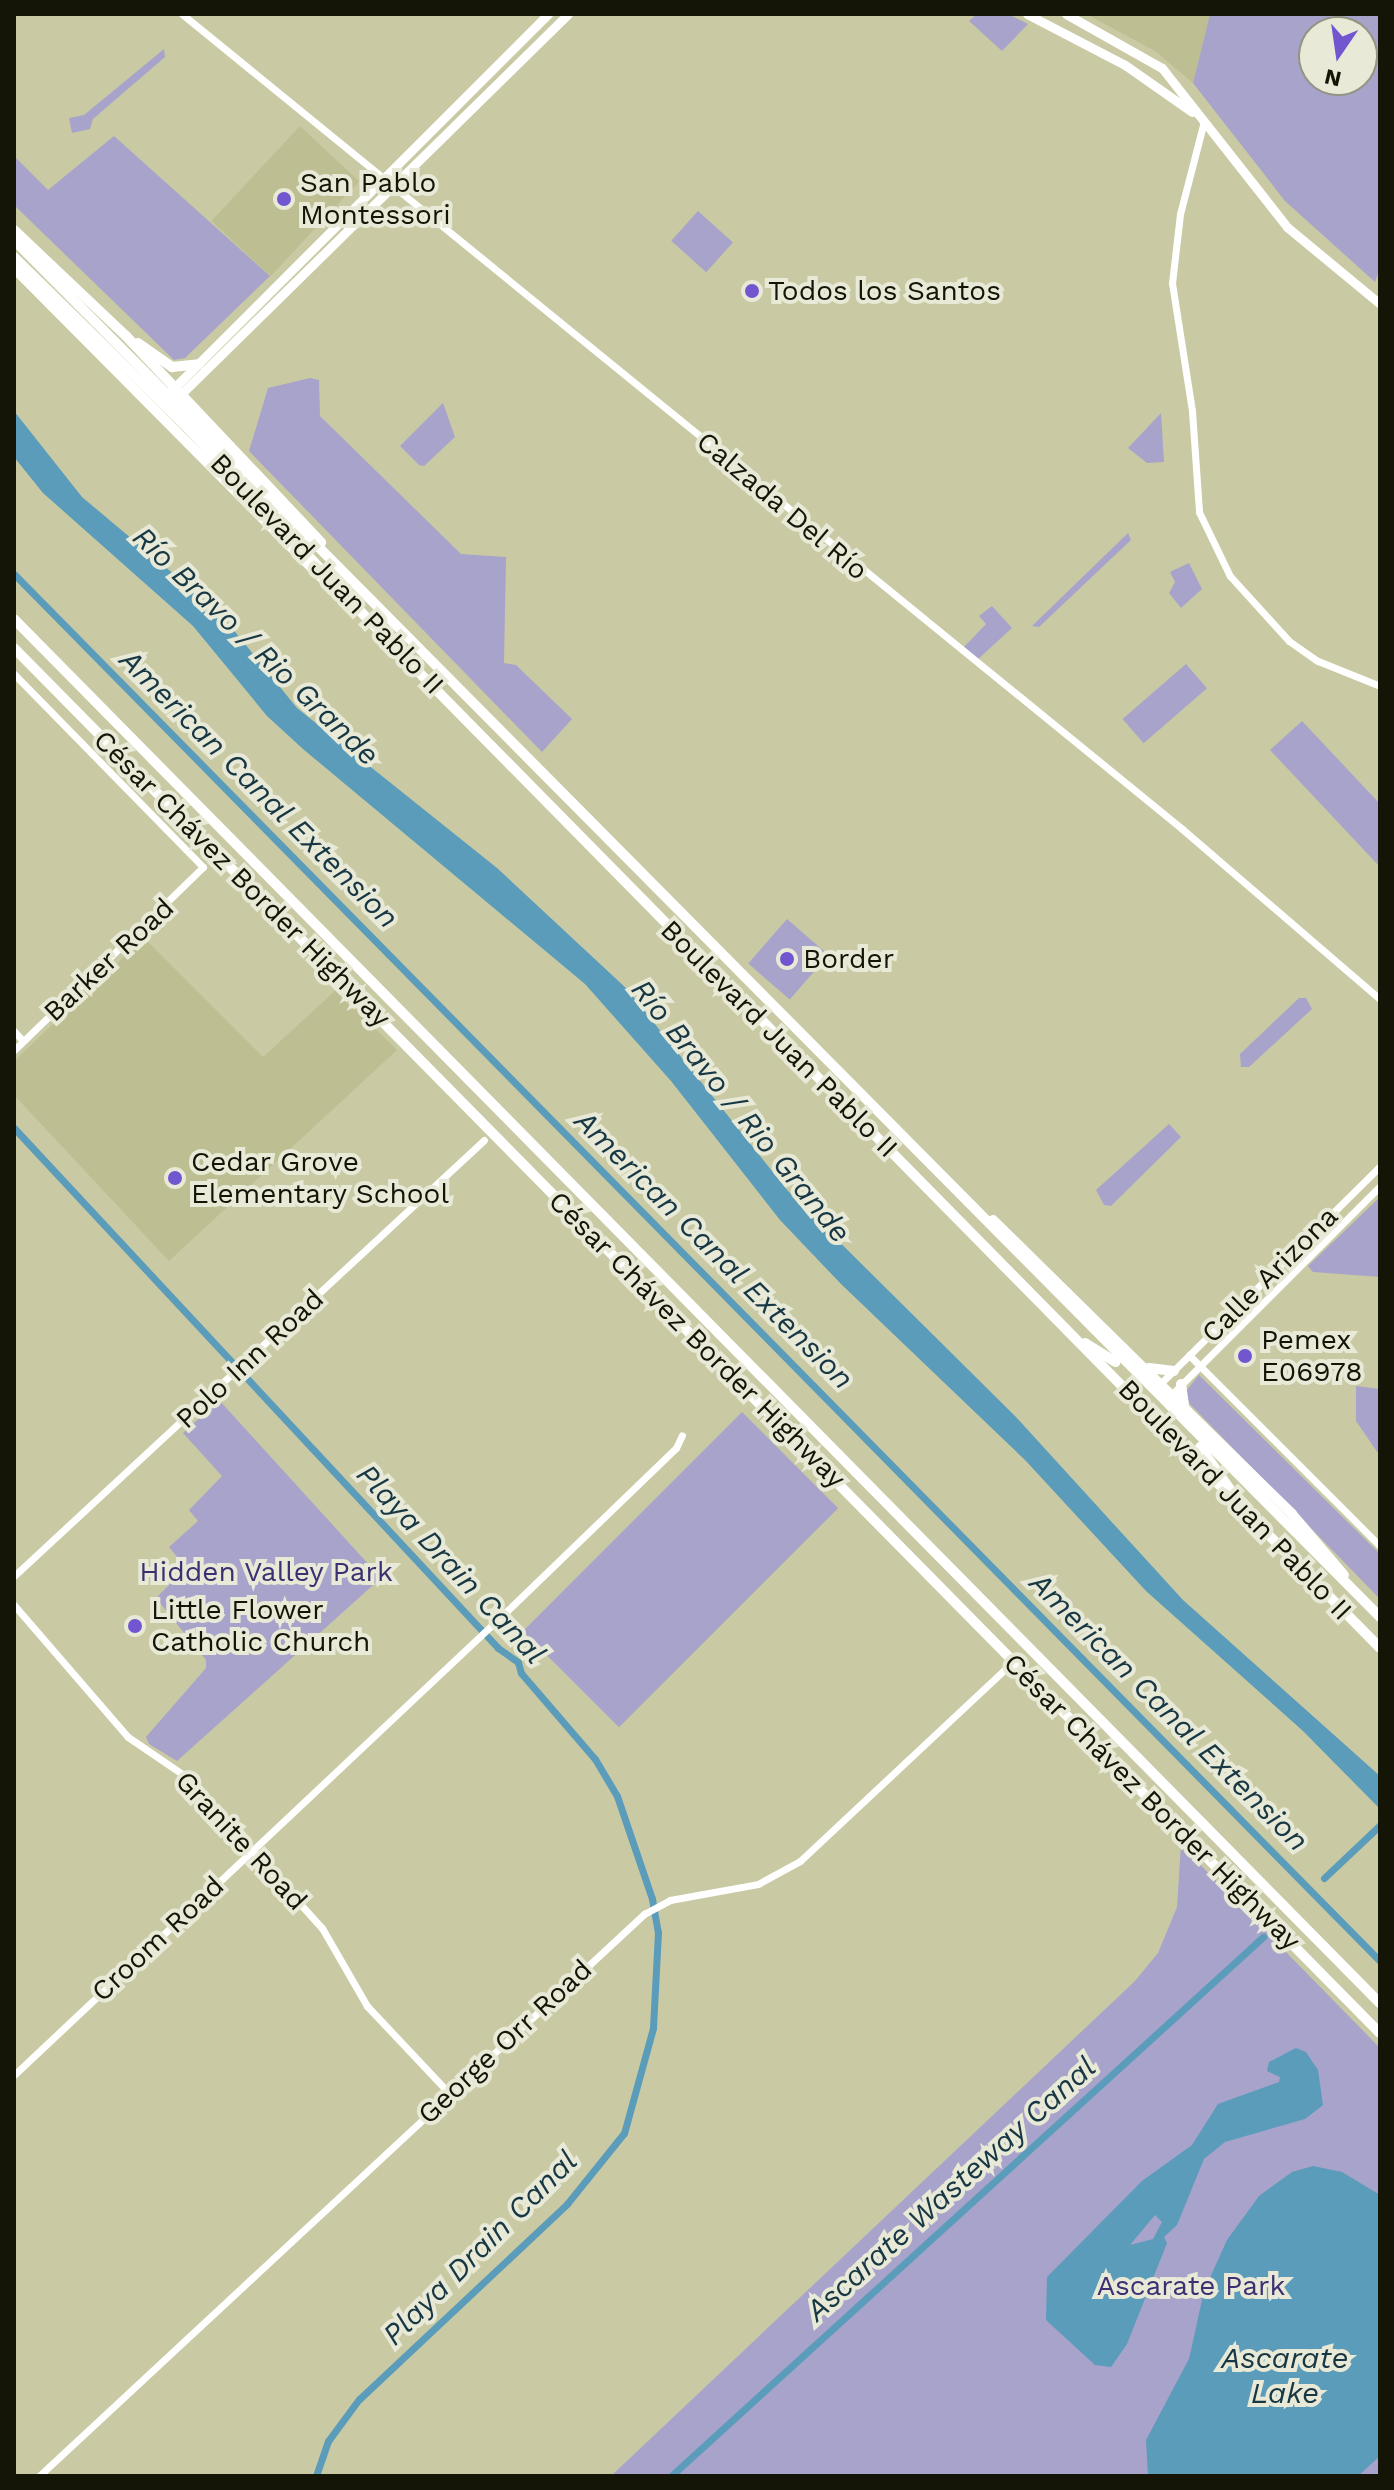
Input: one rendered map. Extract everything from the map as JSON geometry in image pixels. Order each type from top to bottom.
[{"type":"highway","points":[[14,230],[126,336],[172,367],[199,364]]},
{"type":"highway","points":[[14,240],[188,422],[308,526],[357,587]]},
{"type":"highway","points":[[16,262],[145,379],[177,392],[188,422],[318,577],[354,605]]},
{"type":"highway","points":[[126,336],[157,412],[188,422]]},
{"type":"highway","name":"Boulevard Juan Pablo II","points":[[188,422],[303,532],[919,1149],[1007,1244],[1380,1617]]},
{"type":"highway","name":"Boulevard Juan Pablo II","points":[[188,422],[354,605],[1380,1648]]},
{"type":"highway","name":"César Chávez Border Highway","points":[[14,619],[1380,2003]]},
{"type":"highway","name":"César Chávez Border Highway","points":[[14,648],[1380,2033]]},
{"type":"highway","points":[[919,1149],[1137,1360],[1164,1391],[1170,1414],[1220,1471],[1239,1504]]},
{"type":"highway","points":[[1077,1338],[1164,1391],[1187,1410],[1316,1539],[1362,1599]]},
{"type":"highway","points":[[1137,1360],[1158,1372],[1174,1371]]},
{"type":"highway","points":[[1181,1384],[1187,1410]]},
{"type":"main road","points":[[177,392],[199,364],[548,14]]},
{"type":"main road","points":[[157,412],[568,14]]},
{"type":"main road","points":[[1027,14],[1125,65],[1193,113],[1299,239],[1380,304]]},
{"type":"main road","points":[[1066,14],[1162,68],[1186,95],[1193,113]]},
{"type":"street","name":"Calzada Del Río","points":[[182,14],[1181,828],[1380,999]]},
{"type":"street","points":[[1203,125],[1180,214],[1172,283],[1192,411],[1199,512],[1230,576],[1289,641],[1318,661],[1380,686]]},
{"type":"street","name":"Barker Road","points":[[14,674],[202,869],[14,1050]]},
{"type":"street","points":[[14,1031],[23,1041]]},
{"type":"street","name":"Polo Inn Road","points":[[14,1576],[484,1140]]},
{"type":"street","name":"Calle Arizona","points":[[1164,1391],[1174,1371],[1189,1355],[1380,1166]]},
{"type":"street","name":"Calle Arizona","points":[[1164,1391],[1181,1384],[1380,1186]]},
{"type":"street","points":[[1189,1355],[1380,1546]]},
{"type":"street","name":"Croom Road","points":[[14,2075],[491,1627],[676,1448],[682,1435]]},
{"type":"street","name":"Granite Road","points":[[14,1605],[128,1737],[185,1776],[322,1928],[376,2017],[450,2094]]},
{"type":"street","name":"George Orr Road","points":[[39,2476],[649,1911],[660,1904],[758,1884],[788,1869],[1005,1669]]},
{"type":"shaded area","points":[[1086,14],[1210,14],[1193,83],[1155,51]]},
{"type":"shaded area","name":"San Pablo Montessori","points":[[300,126],[359,181],[271,276],[211,221]]},
{"type":"shaded area","name":"Cedar Grove Elementary School","points":[[144,938],[263,1057],[336,990],[397,1050],[169,1261],[14,1095],[14,1061]]},
{"type":"green space","points":[[977,14],[1008,14],[1028,24],[1002,51],[969,21]]},
{"type":"green space","points":[[1210,14],[1380,14],[1380,268],[1375,282],[1285,201],[1193,83]]},
{"type":"green space","points":[[164,49],[165,57],[93,119],[90,129],[72,133],[69,118],[84,115]]},
{"type":"green space","points":[[114,136],[270,276],[185,358],[174,360],[14,205],[14,156],[48,190]]},
{"type":"green space","points":[[698,211],[733,242],[706,272],[671,241]]},
{"type":"green space","points":[[310,378],[319,380],[320,416],[461,554],[506,557],[504,663],[516,665],[572,719],[542,752],[249,451],[268,388]]},
{"type":"green space","points":[[443,403],[455,437],[424,466],[419,465],[400,446]]},
{"type":"green space","points":[[1161,413],[1164,462],[1147,463],[1128,448]]},
{"type":"green space","points":[[1128,533],[1131,540],[1039,627],[1032,626]]},
{"type":"green space","points":[[1189,563],[1202,589],[1181,608],[1169,593],[1175,582],[1170,572]]},
{"type":"green space","points":[[992,606],[1012,628],[977,660],[964,647],[986,624],[979,616]]},
{"type":"green space","points":[[1186,664],[1207,688],[1144,743],[1123,719]]},
{"type":"green space","points":[[1302,721],[1380,804],[1380,867],[1270,750]]},
{"type":"green space","name":"Border","points":[[787,919],[829,955],[790,1000],[748,964]]},
{"type":"green space","points":[[1299,998],[1306,998],[1312,1009],[1249,1067],[1241,1067],[1240,1054]]},
{"type":"green space","points":[[1169,1124],[1181,1137],[1111,1206],[1104,1205],[1096,1190]]},
{"type":"green space","points":[[1380,1197],[1380,1277],[1313,1272],[1308,1266]]},
{"type":"green space","points":[[1199,1375],[1380,1554],[1380,1599],[1189,1403],[1186,1391]]},
{"type":"green space","points":[[1356,1386],[1380,1389],[1380,1456],[1356,1421]]},
{"type":"green space","name":"Hidden Valley Park","points":[[219,1400],[381,1578],[177,1761],[149,1744],[146,1737],[206,1668],[206,1660],[156,1598],[186,1568],[169,1547],[198,1521],[189,1510],[222,1476],[183,1433]]},
{"type":"green space","points":[[742,1412],[838,1508],[619,1727],[523,1631]]},
{"type":"green space","name":"Ascarate Park","points":[[1181,1845],[1380,2048],[1380,2476],[611,2476],[1135,1981],[1158,1953],[1177,1907]]},
{"type":"water","points":[[14,411],[82,497],[219,612],[297,708],[497,868],[627,989],[788,1191],[1015,1416],[1183,1600],[1380,1776],[1380,1809],[1303,1731],[1146,1591],[1025,1460],[841,1284],[780,1220],[671,1081],[585,984],[303,749],[267,716],[193,626],[43,493],[14,457]]},
{"type":"water","points":[[1296,2048],[1306,2052],[1318,2070],[1323,2105],[1305,2119],[1225,2142],[1204,2159],[1177,2225],[1164,2237],[1167,2243],[1127,2344],[1111,2367],[1095,2365],[1046,2320],[1047,2277],[1142,2181],[1192,2145],[1218,2104],[1279,2082],[1280,2077],[1267,2071],[1269,2062]],"holes":[[[1155,2215],[1162,2222],[1153,2239],[1130,2245]]]},
{"type":"water","name":"Ascarate Lake","points":[[1313,2166],[1342,2172],[1380,2195],[1380,2456],[1358,2476],[1148,2476],[1146,2440],[1189,2359],[1204,2291],[1227,2240],[1259,2196],[1292,2172]]},
{"type":"waterway","name":"American Canal Extension","points":[[14,574],[1380,1961]]},
{"type":"waterway","name":"Playa Drain Canal","points":[[14,1128],[498,1648],[518,1662],[521,1673],[595,1759],[617,1796],[652,1899],[658,1932],[653,2028],[624,2133],[567,2204],[359,2399],[328,2441],[316,2476]]},
{"type":"waterway","name":"Ascarate Wasteway Canal","points":[[1324,1878],[1380,1825]]},
{"type":"waterway","name":"Ascarate Wasteway Canal","points":[[671,2476],[1263,1937]]},
{"type":"place","name":"San Pablo Montessori","points":[[284,199]]},
{"type":"place","name":"Todos los Santos","points":[[752,291]]},
{"type":"place","name":"Border","points":[[787,959]]},
{"type":"place","name":"Cedar Grove Elementary School","points":[[175,1178]]},
{"type":"place","name":"Pemex E06978","points":[[1245,1356]]},
{"type":"place","name":"Little Flower Catholic Church","points":[[135,1626]]},
{"type":"water label","name":"Río Bravo / Rio Grande","points":[[256,646]]},
{"type":"water label","name":"Río Bravo / Rio Grande","points":[[741,1111]]}]
